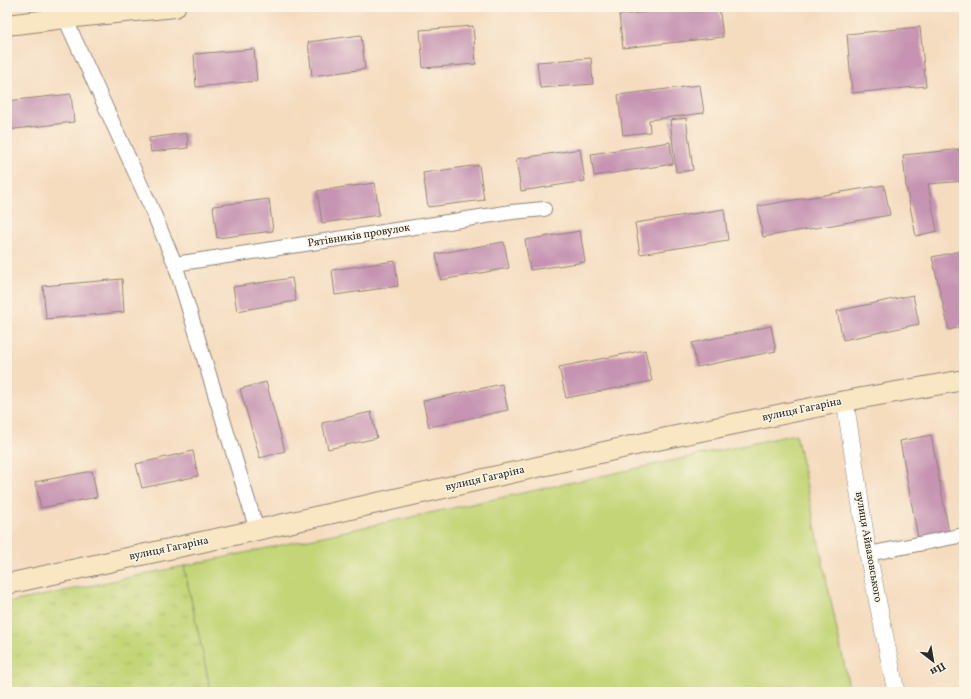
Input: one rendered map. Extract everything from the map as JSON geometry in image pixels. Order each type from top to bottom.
[{"type":"main road","points":[[7,25],[175,7]]},
{"type":"main road","name":"вулиця Гагаріна","points":[[7,584],[257,530],[654,440],[845,401],[964,380]]},
{"type":"street","points":[[65,18],[150,205],[174,264],[257,530]]},
{"type":"street","name":"Рятівників провулок","points":[[174,264],[499,214],[544,209]]},
{"type":"street","name":"вулиця Айвазовського","points":[[845,401],[868,554],[896,692]]},
{"type":"street","points":[[868,554],[964,535]]},
{"type":"green space","points":[[796,434],[850,692],[211,692],[184,566]]},
{"type":"green space","points":[[184,566],[211,692],[7,692],[7,603]]},
{"type":"building","points":[[697,7],[719,7],[723,37],[623,48],[619,15]]},
{"type":"building","points":[[473,26],[476,64],[423,68],[420,30]]},
{"type":"building","points":[[920,27],[926,86],[852,93],[847,34]]},
{"type":"building","points":[[361,35],[365,69],[312,76],[308,42]]},
{"type":"building","points":[[254,49],[257,81],[196,87],[194,54]]},
{"type":"building","points":[[591,58],[593,84],[540,88],[537,62]]},
{"type":"building","points":[[700,85],[704,113],[649,120],[650,132],[623,135],[618,95]]},
{"type":"building","points":[[71,94],[74,122],[7,130],[7,101]]},
{"type":"building","points":[[686,118],[693,170],[676,172],[670,120]]},
{"type":"building","points":[[187,133],[188,148],[151,152],[149,138]]},
{"type":"building","points":[[670,142],[673,164],[594,176],[591,154]]},
{"type":"building","points":[[580,149],[585,181],[521,191],[516,159]]},
{"type":"building","points":[[964,149],[964,181],[928,184],[937,231],[916,236],[906,186],[903,155]]},
{"type":"building","points":[[479,165],[484,200],[428,207],[423,173]]},
{"type":"building","points":[[375,183],[379,215],[322,223],[317,191]]},
{"type":"building","points":[[884,185],[890,215],[763,237],[758,206]]},
{"type":"building","points":[[269,199],[273,231],[217,238],[213,206]]},
{"type":"building","points":[[724,209],[728,240],[640,254],[635,223]]},
{"type":"building","points":[[580,231],[585,262],[530,270],[525,240]]},
{"type":"building","points":[[504,242],[509,268],[441,280],[436,254]]},
{"type":"building","points":[[961,251],[964,265],[964,326],[949,330],[932,257]]},
{"type":"building","points":[[395,261],[398,286],[335,295],[332,270]]},
{"type":"building","points":[[292,278],[296,301],[237,311],[233,287]]},
{"type":"building","points":[[122,279],[124,312],[46,319],[43,286]]},
{"type":"building","points":[[913,295],[919,324],[843,340],[837,311]]},
{"type":"building","points":[[771,326],[776,351],[697,367],[692,343]]},
{"type":"building","points":[[645,350],[652,381],[566,398],[559,367]]},
{"type":"building","points":[[266,382],[285,451],[260,458],[240,389]]},
{"type":"building","points":[[502,384],[508,410],[429,427],[423,401]]},
{"type":"building","points":[[371,412],[377,438],[328,449],[322,423]]},
{"type":"building","points":[[931,435],[949,533],[918,538],[900,441]]},
{"type":"building","points":[[193,451],[198,476],[142,488],[136,464]]},
{"type":"building","points":[[92,471],[97,497],[41,508],[35,482]]}]
